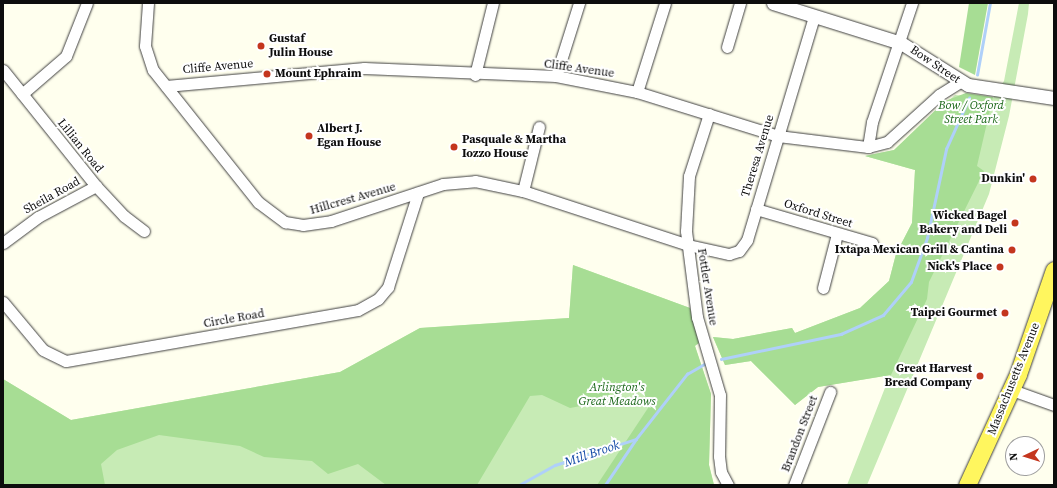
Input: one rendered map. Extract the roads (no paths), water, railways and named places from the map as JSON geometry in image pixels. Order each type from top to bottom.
[{"type":"main road","name":"Massachusetts Avenue","points":[[967,485],[1012,390],[1054,271]]},
{"type":"street","points":[[22,94],[66,56],[88,3]]},
{"type":"street","name":"Hillcrest Avenue","points":[[148,3],[147,54],[166,86],[258,202],[285,222],[303,225],[331,221],[464,180],[523,191],[688,245]]},
{"type":"street","points":[[475,75],[494,3]]},
{"type":"street","points":[[556,76],[579,3]]},
{"type":"street","points":[[637,92],[665,3]]},
{"type":"street","points":[[727,47],[740,3]]},
{"type":"street","name":"Bow Street","points":[[773,3],[901,43],[960,82],[1054,98]]},
{"type":"street","points":[[868,147],[872,122],[901,43],[912,3]]},
{"type":"street","name":"Theresa Avenue","points":[[688,245],[721,254],[739,251],[747,240],[814,16]]},
{"type":"street","name":"Cliffe Avenue","points":[[166,86],[364,68],[475,75],[556,76],[637,92],[778,136],[868,147],[887,142],[939,95],[960,82]]},
{"type":"street","name":"Lillian Road","points":[[3,70],[96,186],[124,216],[144,231]]},
{"type":"street","name":"Fottler Avenue","points":[[709,114],[689,176],[688,245],[697,317],[720,395],[719,456],[721,472],[728,485]]},
{"type":"street","points":[[523,191],[539,127]]},
{"type":"street","name":"Sheila Road","points":[[3,243],[38,217],[96,186]]},
{"type":"street","name":"Circle Road","points":[[3,302],[43,350],[54,358],[66,360],[358,310],[378,299],[388,287],[418,194]]},
{"type":"street","name":"Oxford Street","points":[[756,209],[837,234],[872,243]]},
{"type":"street","points":[[823,288],[837,234]]},
{"type":"street","points":[[1012,390],[1054,405]]},
{"type":"street","name":"Brandon Street","points":[[794,485],[830,392]]},
{"type":"waterway","name":"Mill Brook","points":[[977,75],[990,3]]},
{"type":"waterway","points":[[721,359],[841,334],[883,315],[911,282],[927,238],[946,149],[969,98]]},
{"type":"waterway","name":"Mill Brook","points":[[519,485],[555,465],[636,439],[687,374],[706,363]]},
{"type":"waterway","points":[[605,485],[636,439]]},
{"type":"place","name":"Gustaf Julin House","points":[[261,46]]},
{"type":"place","name":"Mount Ephraim","points":[[267,74]]},
{"type":"place","name":"Albert J. Egan House","points":[[309,136]]},
{"type":"place","name":"Pasquale & Martha Iozzo House","points":[[454,147]]},
{"type":"place","name":"Dunkin'","points":[[1033,179]]},
{"type":"place","name":"Wicked Bagel Bakery and Deli","points":[[1015,223]]},
{"type":"place","name":"Ixtapa Mexican Grill & Cantina","points":[[1012,250]]},
{"type":"place","name":"Nick's Place","points":[[1000,267]]},
{"type":"place","name":"Taipei Gourmet","points":[[1005,313]]},
{"type":"place","name":"Great Harvest Bread Company","points":[[980,376]]},
{"type":"park label","name":"Bow / Oxford Street Park","points":[[971,113]]},
{"type":"park label","name":"Arlington's Great Meadows","points":[[617,395]]}]
